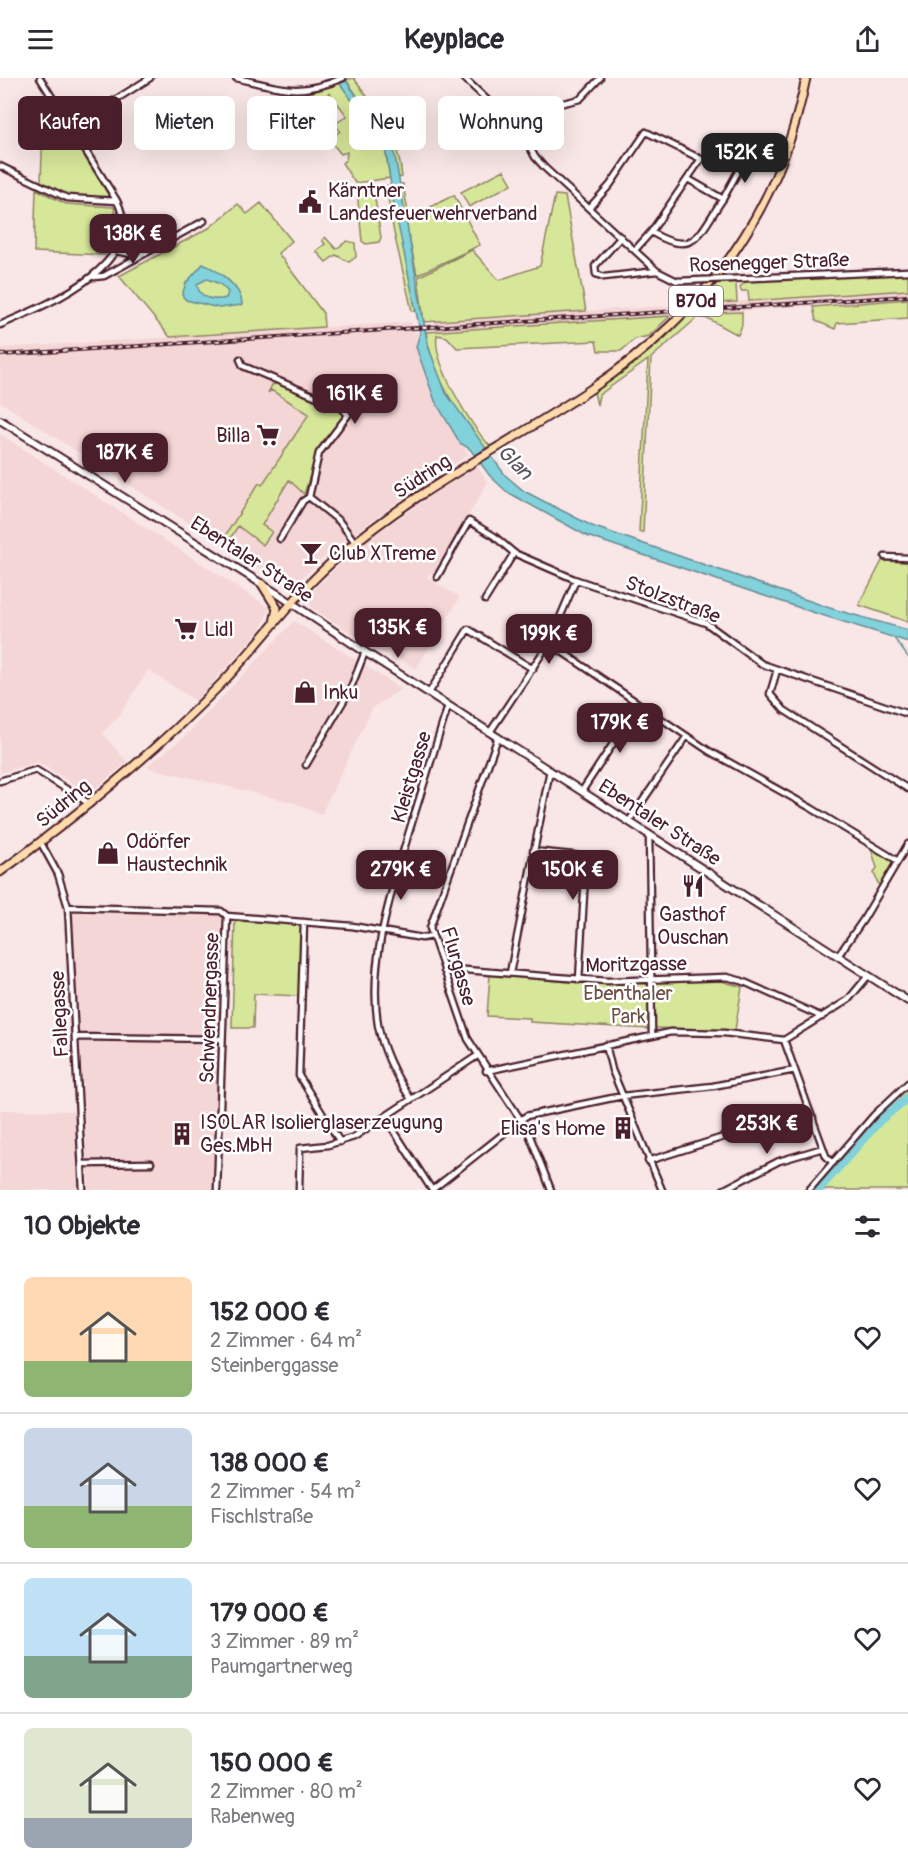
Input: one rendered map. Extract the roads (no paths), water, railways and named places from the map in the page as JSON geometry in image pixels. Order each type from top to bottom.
[{"type":"main road","name":"Südring","points":[[0,872],[90,804],[193,711],[327,566],[355,542],[470,463],[622,367],[668,330],[710,286],[743,241],[771,190],[792,135],[806,78]]},
{"type":"main road","name":"Ebentaler Straße","points":[[0,420],[262,584],[908,1001]]},
{"type":"main road","points":[[262,584],[277,608],[272,628]]},
{"type":"street","points":[[40,78],[52,96]]},
{"type":"street","points":[[121,96],[150,78]]},
{"type":"street","points":[[236,78],[296,91],[329,84],[343,78]]},
{"type":"street","name":"Rosenegger Straße","points":[[464,78],[483,96]]},
{"type":"street","points":[[564,103],[580,99],[600,78]]},
{"type":"street","points":[[589,208],[610,185],[646,132],[701,159],[651,232],[635,250]]},
{"type":"street","points":[[0,325],[91,278],[105,267],[116,251],[124,221],[117,201],[86,150]]},
{"type":"street","name":"Rosenegger Straße","points":[[531,150],[535,157],[657,271],[677,280],[908,271]]},
{"type":"street","points":[[651,232],[670,243],[688,244],[695,239],[723,199],[746,157]]},
{"type":"street","points":[[0,166],[67,198],[117,201]]},
{"type":"street","points":[[688,179],[723,199]]},
{"type":"street","points":[[91,278],[104,276],[204,221]]},
{"type":"street","points":[[621,237],[595,266],[596,274],[604,277],[657,271]]},
{"type":"street","points":[[116,251],[131,254],[151,251]]},
{"type":"street","points":[[240,359],[243,366],[341,407],[348,415],[319,453],[309,497],[303,501],[280,539]]},
{"type":"street","points":[[309,497],[339,521],[355,542]]},
{"type":"street","name":"Stolzstraße","points":[[436,577],[469,521],[494,536],[514,553],[576,580],[706,623],[755,660],[777,670],[908,714]]},
{"type":"street","points":[[485,600],[514,553]]},
{"type":"street","points":[[885,557],[908,558]]},
{"type":"street","points":[[490,732],[549,643],[576,580]]},
{"type":"street","points":[[429,693],[468,629],[533,669]]},
{"type":"street","points":[[549,643],[687,736],[898,861]]},
{"type":"street","points":[[306,765],[350,690],[365,652]]},
{"type":"street","points":[[777,670],[770,694],[784,710],[908,789]]},
{"type":"street","points":[[582,791],[639,704]]},
{"type":"street","name":"Kleistgasse","points":[[411,1100],[391,1065],[378,1026],[376,981],[382,931],[448,706]]},
{"type":"street","points":[[629,821],[687,736]]},
{"type":"street","name":"Flurgasse","points":[[498,737],[432,916],[432,936],[458,1017],[486,1071],[521,1119],[551,1190]]},
{"type":"street","points":[[0,781],[36,770],[90,804]]},
{"type":"street","points":[[510,973],[550,770]]},
{"type":"street","points":[[649,834],[652,1036]]},
{"type":"street","name":"Fallegasse","points":[[41,843],[58,874],[68,907],[83,1190]]},
{"type":"street","points":[[838,956],[863,920],[908,844]]},
{"type":"street","points":[[533,851],[582,856],[586,859],[579,980]]},
{"type":"street","name":"Schwendnergasse","points":[[68,907],[221,911],[227,915],[217,1190]]},
{"type":"street","points":[[227,915],[382,931],[422,938],[432,936]]},
{"type":"street","points":[[304,922],[299,1076],[340,1142]]},
{"type":"street","name":"Moritzgasse","points":[[444,971],[452,969],[579,980],[734,978],[822,1017]]},
{"type":"street","points":[[486,1071],[678,1032],[724,1033],[784,1040],[854,995],[868,976]]},
{"type":"street","points":[[75,1037],[222,1039]]},
{"type":"street","points":[[784,1040],[823,1148],[832,1163]]},
{"type":"street","points":[[606,1045],[622,1096],[648,1161],[663,1190]]},
{"type":"street","points":[[299,1190],[300,1148],[340,1142],[354,1137],[477,1056]]},
{"type":"street","points":[[385,1117],[432,1190],[526,1116],[622,1096],[713,1086],[795,1070]]},
{"type":"street","points":[[809,1190],[874,1115],[908,1083]]},
{"type":"street","points":[[648,1161],[749,1129],[813,1118]]},
{"type":"street","points":[[723,1190],[779,1161],[823,1148]]},
{"type":"street","points":[[82,1164],[151,1163]]},
{"type":"water","points":[[336,78],[344,78],[357,96],[349,96]]},
{"type":"water","points":[[385,150],[393,150],[395,156],[428,346],[446,393],[505,475],[524,491],[592,526],[833,609],[908,630],[908,642],[587,536],[507,492],[490,476],[470,449],[460,443],[435,401],[416,347],[420,333],[394,205]]},
{"type":"water","points":[[203,264],[222,275],[234,286],[242,305],[219,308],[186,300],[182,295],[186,283]],"holes":[[[207,279],[220,284],[228,292],[226,298],[208,298],[201,293],[197,284]]]},
{"type":"waterway","points":[[894,638],[908,657]]},
{"type":"waterway","points":[[818,1190],[879,1121],[908,1097]]},
{"type":"railway","points":[[0,355],[908,296]]},
{"type":"place","name":"Kärntner Landesfeuerwehrverband","points":[[310,202]]},
{"type":"place","name":"Billa","points":[[268,435]]},
{"type":"place","name":"Club XTreme","points":[[311,553]]},
{"type":"place","name":"Lidl","points":[[186,629]]},
{"type":"place","name":"Inku","points":[[305,692]]},
{"type":"place","name":"Odörfer Haustechnik","points":[[108,853]]},
{"type":"place","name":"Gasthof Ouschan","points":[[693,886]]},
{"type":"place","name":"Elisa's Home","points":[[623,1128]]},
{"type":"place","name":"ISOLAR Isolierglaserzeugung Ges.MbH","points":[[182,1134]]},
{"type":"water label","name":"Glan","points":[[515,462]]},
{"type":"park label","name":"Ebenthaler Park","points":[[628,1004]]}]
